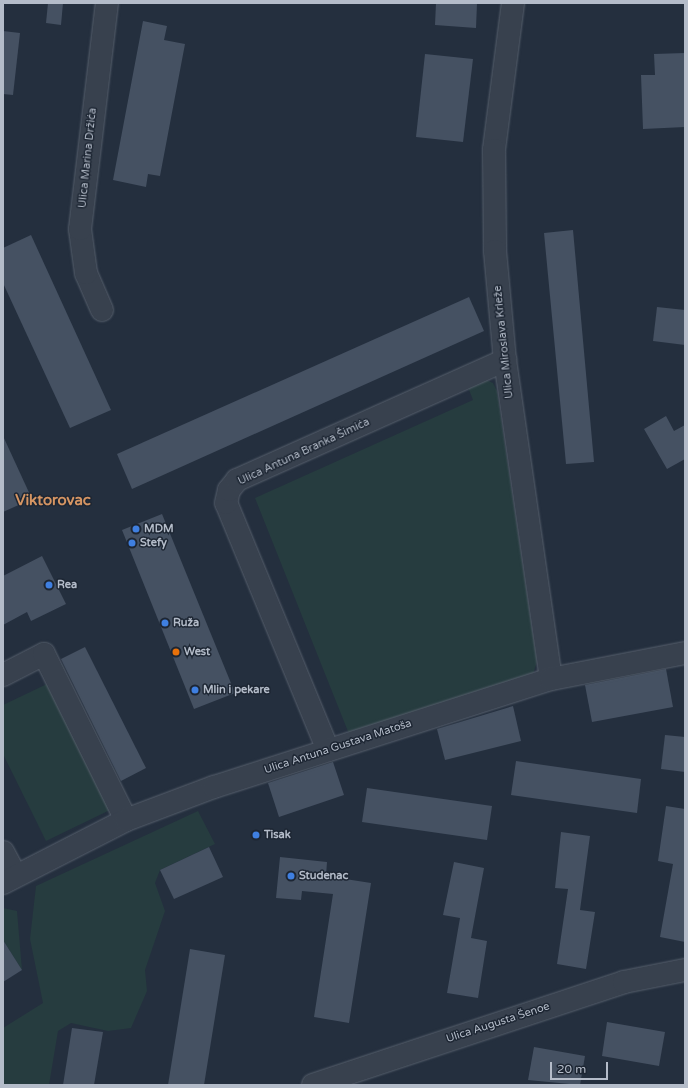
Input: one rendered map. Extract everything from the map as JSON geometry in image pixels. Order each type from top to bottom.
[{"type":"street","name":"Ulica Marina Držića","points":[[102,310],[86,274],[80,229],[107,3]]},
{"type":"street","name":"Ulica Miroslava Krleže","points":[[513,3],[494,150],[495,251],[505,360],[551,679]]},
{"type":"street","name":"Ulica Antuna Branka Šimića","points":[[328,750],[226,503],[229,490],[237,480],[505,360]]},
{"type":"street","name":"Ulica Antuna Gustava Matoša","points":[[3,852],[9,879],[126,820],[328,750],[551,679],[685,653]]},
{"type":"street","points":[[3,675],[44,654],[126,820]]},
{"type":"street","name":"Ulica Augusta Šenoe","points":[[313,1085],[624,982],[685,970]]},
{"type":"green space","points":[[484,379],[493,383],[497,391],[537,662],[532,677],[349,734],[255,498],[473,400],[468,387]]},
{"type":"green space","points":[[47,684],[110,810],[46,841],[3,754],[3,705]]},
{"type":"green space","points":[[198,811],[215,844],[160,870],[155,883],[165,911],[145,970],[147,991],[131,1028],[108,1031],[71,1023],[58,1031],[49,1085],[3,1085],[3,1028],[43,1003],[30,939],[36,886]]},
{"type":"green space","points":[[3,908],[17,911],[22,970],[3,940]]},
{"type":"building","points":[[48,3],[63,3],[61,25],[46,23]]},
{"type":"building","points":[[436,3],[477,3],[476,28],[435,25]]},
{"type":"building","points":[[143,21],[167,26],[164,40],[185,44],[160,176],[148,174],[146,187],[113,180]]},
{"type":"building","points":[[3,31],[20,33],[13,95],[3,94]]},
{"type":"building","points":[[685,53],[685,127],[643,129],[641,75],[655,75],[654,54]]},
{"type":"building","points":[[425,54],[473,59],[463,142],[416,137]]},
{"type":"building","points":[[573,230],[594,462],[566,464],[544,233]]},
{"type":"building","points":[[31,235],[111,410],[70,428],[3,283],[3,248]]},
{"type":"building","points":[[469,297],[484,331],[132,489],[117,454]]},
{"type":"building","points":[[657,307],[685,310],[685,345],[653,341]]},
{"type":"building","points":[[666,416],[674,431],[685,425],[685,459],[667,469],[644,429]]},
{"type":"building","points":[[3,436],[32,499],[3,512]]},
{"type":"building","points":[[162,514],[235,693],[194,709],[122,530]]},
{"type":"building","points":[[42,556],[66,604],[31,621],[27,612],[3,625],[3,576]]},
{"type":"building","points":[[85,647],[146,768],[121,781],[61,659]]},
{"type":"building","points":[[666,669],[673,707],[592,722],[585,685]]},
{"type":"building","points":[[513,706],[521,741],[445,760],[437,729]]},
{"type":"building","points":[[665,735],[685,737],[685,772],[661,769]]},
{"type":"building","points":[[516,761],[641,779],[637,813],[511,795]]},
{"type":"building","points":[[333,762],[344,795],[279,817],[268,783]]},
{"type":"building","points":[[367,788],[492,806],[487,840],[362,822]]},
{"type":"building","points":[[666,806],[685,809],[685,942],[660,937],[673,864],[658,861]]},
{"type":"building","points":[[561,832],[590,836],[580,910],[595,912],[586,969],[557,964],[568,889],[555,888]]},
{"type":"building","points":[[209,847],[223,877],[174,899],[160,870]]},
{"type":"building","points":[[280,857],[327,862],[326,876],[371,883],[349,1023],[314,1017],[333,894],[302,891],[301,900],[276,898]]},
{"type":"building","points":[[454,862],[484,868],[471,938],[487,941],[478,998],[447,993],[460,918],[443,915]]},
{"type":"building","points":[[3,940],[22,970],[3,982]]},
{"type":"building","points":[[190,949],[225,955],[204,1085],[168,1085]]},
{"type":"building","points":[[607,1022],[665,1032],[659,1066],[602,1056]]},
{"type":"building","points":[[72,1028],[103,1032],[94,1085],[63,1085]]},
{"type":"building","points":[[534,1047],[585,1056],[580,1085],[528,1080]]},
{"type":"place","name":"MDM","points":[[136,529]]},
{"type":"place","name":"Stefy","points":[[132,543]]},
{"type":"place","name":"Rea","points":[[49,585]]},
{"type":"place","name":"Ruža","points":[[165,623]]},
{"type":"place","name":"West","points":[[176,652]]},
{"type":"place","name":"Mlin i pekare","points":[[195,690]]},
{"type":"place","name":"Tisak","points":[[256,835]]},
{"type":"place","name":"Studenac","points":[[291,876]]},
{"type":"district","name":"Viktorovac","points":[[53,501]]}]
